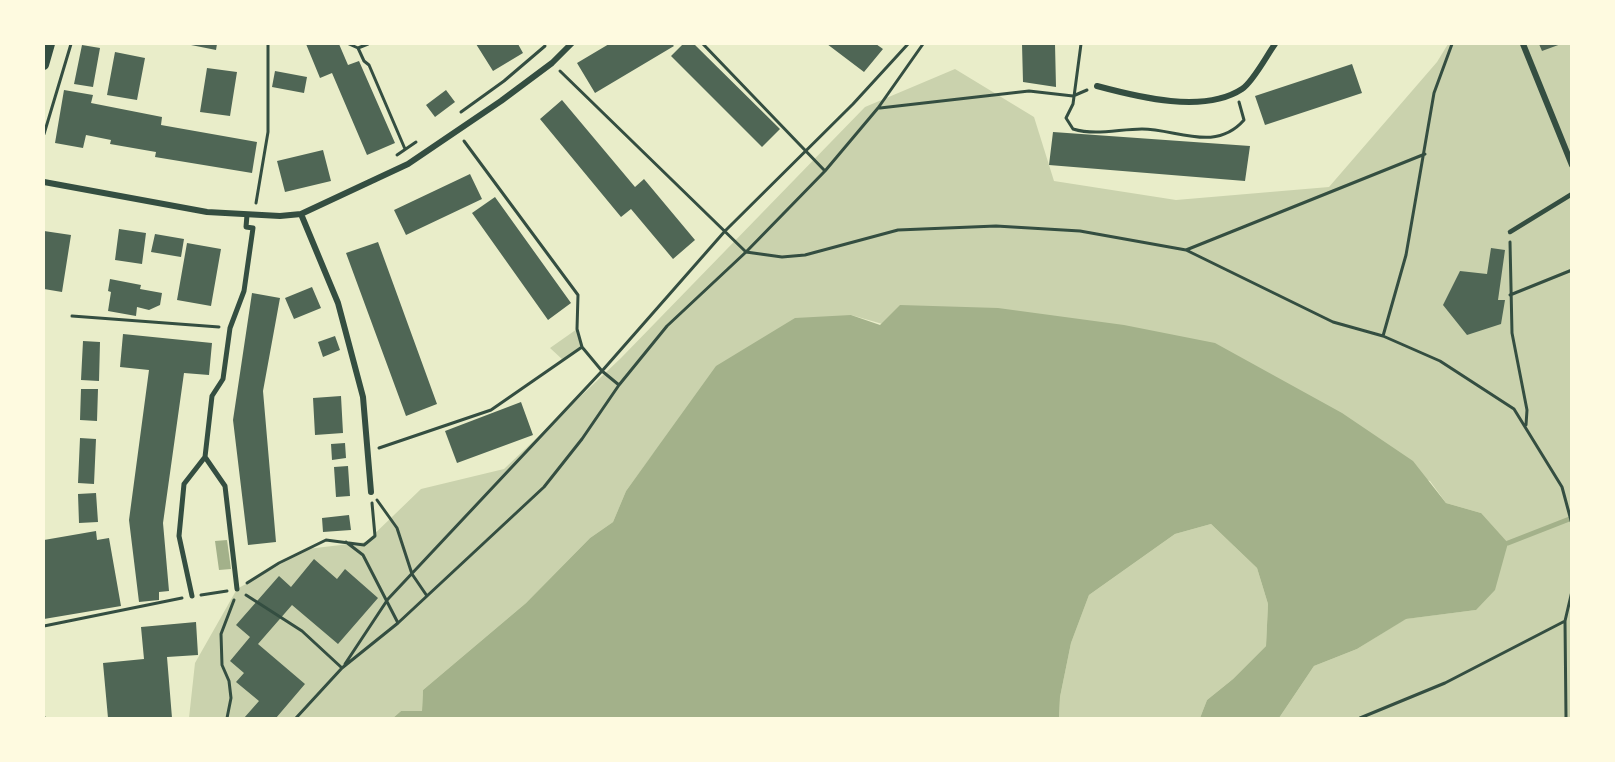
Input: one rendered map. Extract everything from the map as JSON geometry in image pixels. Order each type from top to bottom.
[{"type":"street","points":[[44,65],[50,44]]},
{"type":"street","points":[[44,182],[207,212],[247,215],[301,214],[408,164],[552,63],[572,44]]},
{"type":"street","points":[[1097,86],[1135,96],[1210,103],[1244,88],[1275,44]]},
{"type":"street","points":[[1523,44],[1572,165]]},
{"type":"street","points":[[301,214],[338,303],[363,397],[371,492]]},
{"type":"street","points":[[192,597],[179,536],[184,484],[205,457],[212,396],[223,379],[230,328],[244,291],[253,228],[246,227],[247,215]]},
{"type":"street","points":[[205,457],[225,486],[237,589]]},
{"type":"lane","points":[[1510,232],[1572,194]]},
{"type":"path","points":[[44,134],[71,44]]},
{"type":"path","points":[[256,203],[268,132],[268,44]]},
{"type":"path","points":[[349,44],[358,48],[364,61],[369,65],[405,149]]},
{"type":"path","points":[[358,48],[368,44]]},
{"type":"path","points":[[704,44],[825,171]]},
{"type":"path","points":[[342,668],[388,599],[602,371],[725,231],[909,44]]},
{"type":"path","points":[[296,718],[342,668],[398,623],[543,487],[582,439],[619,385],[668,326],[746,252],[825,171],[878,108],[923,44]]},
{"type":"path","points":[[1081,44],[1073,96],[1066,118],[1073,129],[1082,132],[1146,129],[1186,138],[1206,138],[1237,128],[1244,120],[1244,114],[1234,92]]},
{"type":"path","points":[[1383,336],[1406,255],[1434,93],[1452,44]]},
{"type":"path","points":[[545,46],[504,81],[449,121],[578,295],[577,329],[582,347],[602,371],[619,385]]},
{"type":"path","points":[[552,63],[746,252],[782,257],[805,255],[898,230],[996,226],[1080,231],[1186,250],[1333,322],[1383,336],[1449,367],[1514,409],[1562,487],[1572,524]]},
{"type":"path","points":[[878,108],[1029,91],[1073,96],[1097,86]]},
{"type":"path","points":[[395,156],[422,139]]},
{"type":"path","points":[[1186,250],[1425,154]]},
{"type":"path","points":[[247,215],[247,207],[256,203],[266,203]]},
{"type":"path","points":[[1510,232],[1512,333],[1527,410],[1526,427]]},
{"type":"path","points":[[1510,295],[1572,270]]},
{"type":"path","points":[[72,316],[196,323],[230,328]]},
{"type":"path","points":[[368,452],[491,410],[582,347]]},
{"type":"path","points":[[371,492],[397,528],[412,574],[427,596]]},
{"type":"path","points":[[44,626],[237,589],[279,563],[326,540],[364,545],[375,536],[371,492]]},
{"type":"path","points":[[344,541],[363,555],[388,599],[398,623]]},
{"type":"path","points":[[237,589],[302,631],[342,668]]},
{"type":"path","points":[[227,718],[231,698],[229,681],[222,665],[221,634],[237,589]]},
{"type":"path","points":[[1566,718],[1565,621],[1572,591]]},
{"type":"path","points":[[1360,718],[1445,683],[1565,621]]},
{"type":"shaded area","points":[[1448,44],[1571,44],[1571,718],[1279,718],[1314,666],[1357,649],[1405,619],[1476,610],[1481,513],[1446,503],[1430,481],[851,315],[653,454],[626,491],[613,522],[590,538],[526,603],[423,690],[422,711],[401,711],[393,718],[189,718],[195,663],[237,589],[307,549],[366,542],[421,489],[504,469],[621,358],[865,107],[955,69],[1034,117],[1054,181],[1176,200],[1329,187],[1437,62]]},
{"type":"shaded area","points":[[900,305],[998,308],[1124,325],[1215,343],[1342,413],[1413,461],[1446,503],[1481,513],[1508,543],[1495,590],[1476,610],[1406,619],[1357,649],[1314,666],[1279,718],[1200,718],[1207,700],[1233,679],[1266,646],[1268,604],[1257,568],[1211,524],[1175,534],[1089,595],[1071,643],[1060,697],[1059,718],[393,718],[401,711],[422,711],[423,690],[526,603],[590,538],[613,522],[626,491],[716,366],[795,318],[851,315],[880,325]]},
{"type":"shaded area","points":[[577,329],[582,347],[563,360],[550,348]]},
{"type":"shaded area","points":[[1211,524],[1257,568],[1268,604],[1266,646],[1233,679],[1207,700],[1200,718],[1059,718],[1060,697],[1071,643],[1089,595],[1175,534]]},
{"type":"shaded area","points":[[227,540],[231,569],[219,570],[215,541]]},
{"type":"building","points":[[186,44],[217,44],[216,50]]},
{"type":"building","points":[[306,44],[339,44],[348,65],[359,61],[395,143],[367,155],[332,73],[320,78]]},
{"type":"building","points":[[476,44],[518,44],[523,53],[493,71]]},
{"type":"building","points":[[609,44],[672,44],[674,46],[595,93],[577,63]]},
{"type":"building","points":[[683,44],[694,44],[780,129],[762,147],[671,56]]},
{"type":"building","points":[[827,44],[876,44],[883,49],[864,72]]},
{"type":"building","points":[[1022,44],[1055,44],[1056,87],[1023,82]]},
{"type":"building","points":[[1539,44],[1561,44],[1542,51]]},
{"type":"building","points":[[82,45],[100,48],[93,87],[74,84]]},
{"type":"building","points":[[115,52],[145,58],[137,100],[107,95]]},
{"type":"building","points":[[1352,64],[1362,93],[1265,125],[1255,96]]},
{"type":"building","points":[[207,68],[237,72],[230,116],[200,112]]},
{"type":"building","points":[[275,71],[307,77],[304,93],[272,87]]},
{"type":"building","points":[[64,90],[93,95],[91,103],[162,117],[161,125],[257,142],[252,173],[155,157],[156,152],[110,144],[111,140],[86,135],[83,148],[55,143]]},
{"type":"building","points":[[446,90],[455,102],[435,117],[426,105]]},
{"type":"building","points":[[562,100],[635,187],[644,179],[695,240],[673,259],[631,209],[621,217],[540,119]]},
{"type":"building","points":[[1053,132],[1250,146],[1245,181],[1049,165]]},
{"type":"building","points":[[323,150],[331,181],[285,192],[277,161]]},
{"type":"building","points":[[470,174],[482,199],[406,235],[394,210]]},
{"type":"building","points":[[495,197],[571,303],[548,320],[472,213]]},
{"type":"building","points":[[119,229],[146,233],[142,264],[115,260]]},
{"type":"building","points":[[44,231],[71,235],[62,292],[44,289]]},
{"type":"building","points":[[155,234],[184,239],[181,257],[151,252]]},
{"type":"building","points":[[378,242],[437,404],[406,416],[346,253]]},
{"type":"building","points":[[187,243],[221,249],[211,306],[177,300]]},
{"type":"building","points":[[1491,248],[1505,250],[1498,300],[1505,300],[1501,324],[1467,335],[1443,305],[1460,271],[1487,274]]},
{"type":"building","points":[[110,279],[141,285],[140,289],[162,293],[160,305],[149,310],[137,307],[136,316],[108,311],[111,292],[108,291]]},
{"type":"building","points":[[312,287],[321,308],[294,319],[285,298]]},
{"type":"building","points":[[252,293],[280,298],[263,391],[276,542],[248,545],[233,420]]},
{"type":"building","points":[[123,334],[212,343],[209,375],[184,373],[163,523],[169,591],[159,592],[159,600],[139,602],[129,520],[149,370],[120,367]]},
{"type":"building","points":[[335,336],[340,350],[323,357],[318,342]]},
{"type":"building","points":[[83,341],[100,342],[99,381],[81,380]]},
{"type":"building","points":[[81,389],[98,389],[97,421],[80,420]]},
{"type":"building","points":[[341,396],[343,433],[315,435],[313,398]]},
{"type":"building","points":[[521,402],[533,435],[457,463],[445,431]]},
{"type":"building","points":[[80,438],[96,439],[94,484],[78,483]]},
{"type":"building","points":[[345,443],[346,458],[332,460],[331,444]]},
{"type":"building","points":[[348,466],[350,496],[336,497],[334,467]]},
{"type":"building","points":[[96,493],[98,522],[79,523],[78,494]]},
{"type":"building","points":[[349,515],[351,530],[323,532],[322,518]]},
{"type":"building","points":[[96,531],[97,540],[109,538],[121,606],[44,619],[44,540]]},
{"type":"building","points":[[314,559],[337,579],[345,569],[378,598],[338,644],[292,605],[258,644],[305,684],[276,718],[244,718],[259,701],[236,682],[244,673],[230,661],[250,637],[236,625],[279,576],[291,587]]},
{"type":"building","points":[[196,622],[198,655],[167,657],[172,718],[108,718],[103,663],[144,659],[141,627]]},
{"type":"waterway","points":[[1508,543],[1572,518]]}]
